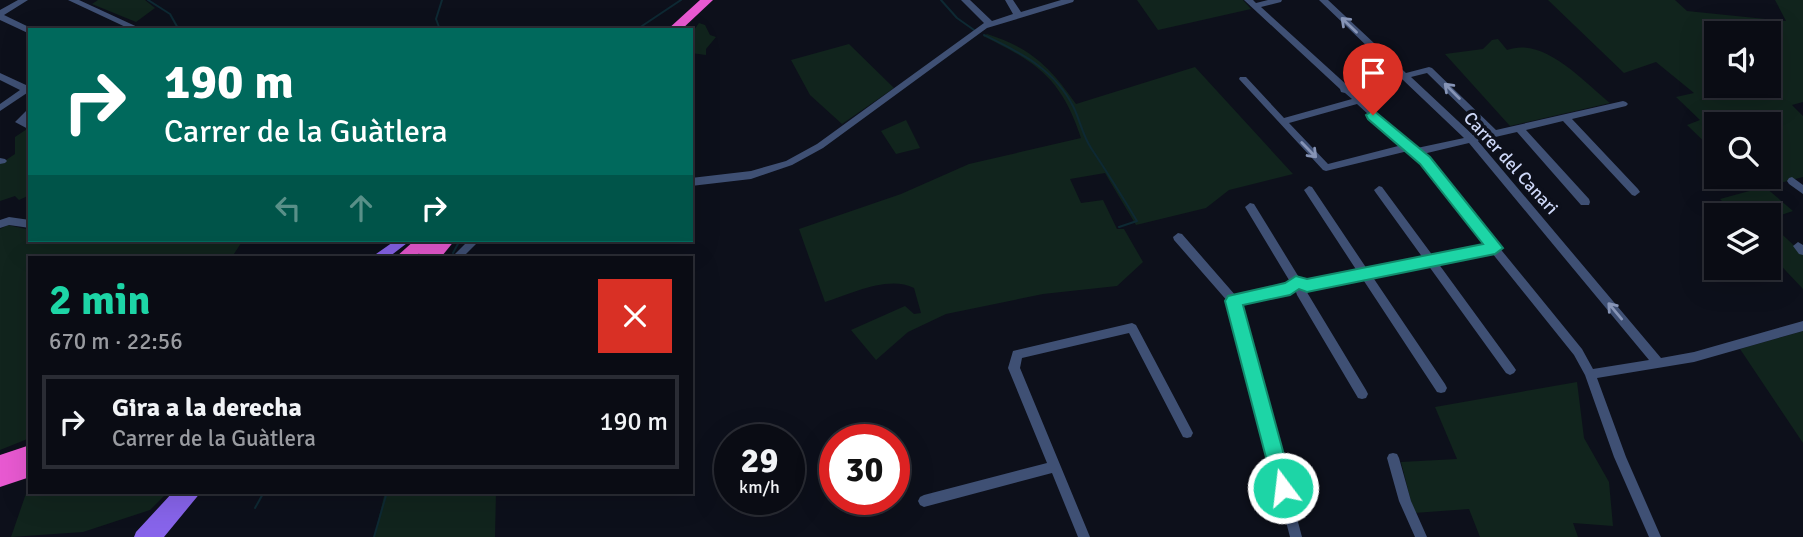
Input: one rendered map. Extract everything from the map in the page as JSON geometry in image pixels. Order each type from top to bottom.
[{"type":"highway","points":[[675,28],[707,0]]},
{"type":"highway","points":[[686,28],[718,0]]},
{"type":"highway","points":[[406,256],[429,247]]},
{"type":"highway","points":[[0,463],[28,454]]},
{"type":"highway","points":[[0,472],[28,463]]},
{"type":"highway","points":[[0,479],[28,470]]},
{"type":"highway","points":[[0,486],[28,478]]},
{"type":"main road","points":[[386,249],[429,247]]},
{"type":"main road","points":[[141,537],[180,494]]},
{"type":"main road","points":[[154,537],[192,494]]},
{"type":"street","points":[[24,0],[0,15],[28,30]]},
{"type":"street","points":[[72,0],[136,28]]},
{"type":"street","points":[[965,0],[990,24]]},
{"type":"street","points":[[1009,0],[1018,15]]},
{"type":"street","points":[[1029,0],[1035,10]]},
{"type":"street","points":[[693,182],[751,175],[803,156],[990,24],[1070,0]]},
{"type":"street","points":[[1251,3],[1278,0]]},
{"type":"street","name":"Carrer del Canari","points":[[1323,0],[1469,139],[1659,363]]},
{"type":"street","points":[[1251,3],[1412,149],[1578,352],[1590,374],[1620,457],[1656,537]]},
{"type":"street","points":[[119,28],[125,23]]},
{"type":"street","points":[[1344,89],[1402,75],[1432,72],[1493,133]]},
{"type":"street","points":[[0,76],[28,89]]},
{"type":"street","points":[[1243,79],[1326,168],[1623,104]]},
{"type":"street","points":[[0,108],[28,90]]},
{"type":"street","points":[[1282,122],[1357,101]]},
{"type":"street","points":[[28,114],[20,122],[28,126]]},
{"type":"street","points":[[1566,118],[1636,192]]},
{"type":"street","points":[[1519,128],[1585,202]]},
{"type":"street","points":[[1793,181],[1803,190]]},
{"type":"street","points":[[1308,190],[1441,388]]},
{"type":"street","points":[[1379,190],[1510,369]]},
{"type":"street","points":[[1250,207],[1362,394]]},
{"type":"street","points":[[0,224],[28,224]]},
{"type":"street","points":[[1178,237],[1234,301],[1296,537]]},
{"type":"street","points":[[458,256],[473,242]]},
{"type":"street","points":[[1234,301],[1495,248]]},
{"type":"street","points":[[1590,374],[1694,357],[1803,326]]},
{"type":"street","points":[[1084,537],[1014,369],[1014,358],[1022,352],[1132,328],[1187,433]]},
{"type":"street","points":[[1394,458],[1405,502],[1421,537]]},
{"type":"street","points":[[924,501],[1055,467]]},
{"type":"green space","points":[[98,0],[145,0],[155,8],[136,22],[92,4]]},
{"type":"green space","points":[[1137,0],[1243,0],[1251,9],[1158,30]]},
{"type":"green space","points":[[1548,0],[1675,0],[1687,11],[1786,21],[1775,0],[1803,0],[1803,102],[1792,105],[1803,116],[1803,177],[1781,183],[1781,112],[1704,112],[1704,141],[1687,125],[1700,120],[1676,97],[1694,93],[1656,62],[1624,73]]},
{"type":"green space","points":[[699,23],[705,25],[710,35],[716,37],[706,49],[706,55],[693,53],[693,31]]},
{"type":"green space","points":[[987,34],[1016,46],[1038,60],[1076,104],[1195,67],[1293,174],[1229,190],[1206,208],[1136,225],[1105,173],[1070,179],[1081,203],[1103,200],[1117,229],[1124,229],[1143,262],[1117,286],[1043,294],[946,314],[908,332],[876,360],[851,330],[905,306],[914,314],[921,313],[914,288],[881,285],[825,302],[799,229],[901,194],[969,164],[1081,138],[1056,86],[1033,64],[983,36]]},
{"type":"green space","points":[[1498,39],[1507,50],[1521,47],[1535,49],[1563,63],[1610,103],[1510,126],[1445,54],[1483,49],[1492,40]]},
{"type":"green space","points":[[849,44],[894,88],[842,124],[810,95],[791,60]]},
{"type":"green space","points":[[906,120],[920,148],[896,154],[881,131]]},
{"type":"green space","points":[[28,130],[28,196],[19,200],[15,196],[0,201],[0,164],[15,154],[15,137]]},
{"type":"green space","points":[[1767,189],[1793,211],[1781,215],[1781,203],[1724,203],[1720,199]]},
{"type":"green space","points":[[8,225],[28,230],[28,242],[242,242],[233,256],[28,256],[28,439],[0,450],[0,229]]},
{"type":"green space","points":[[1781,233],[1803,254],[1803,289],[1781,266]]},
{"type":"green space","points":[[1803,331],[1803,443],[1740,349]]},
{"type":"green space","points":[[1577,382],[1584,438],[1609,482],[1613,526],[1573,523],[1578,537],[1480,537],[1469,509],[1414,513],[1401,462],[1457,459],[1435,407]]},
{"type":"green space","points":[[28,488],[28,494],[166,494],[150,510],[83,532],[11,537]]},
{"type":"green space","points":[[385,494],[496,494],[495,537],[374,537]]},
{"type":"waterway","points":[[148,0],[170,14],[178,28]]},
{"type":"waterway","points":[[438,28],[436,19],[442,0]]},
{"type":"waterway","points":[[639,28],[681,0]]},
{"type":"waterway","points":[[941,0],[957,18],[974,30]]},
{"type":"waterway","points":[[984,35],[1036,64],[1066,94],[1088,143],[1137,221],[1119,227]]},
{"type":"waterway","points":[[453,253],[459,242]]},
{"type":"waterway","points":[[255,508],[263,494]]},
{"type":"waterway","points":[[374,537],[386,494]]},
{"type":"route","points":[[1283,488],[1234,301],[1290,289],[1292,283],[1296,282],[1307,285],[1495,248],[1432,168],[1373,115]]}]
